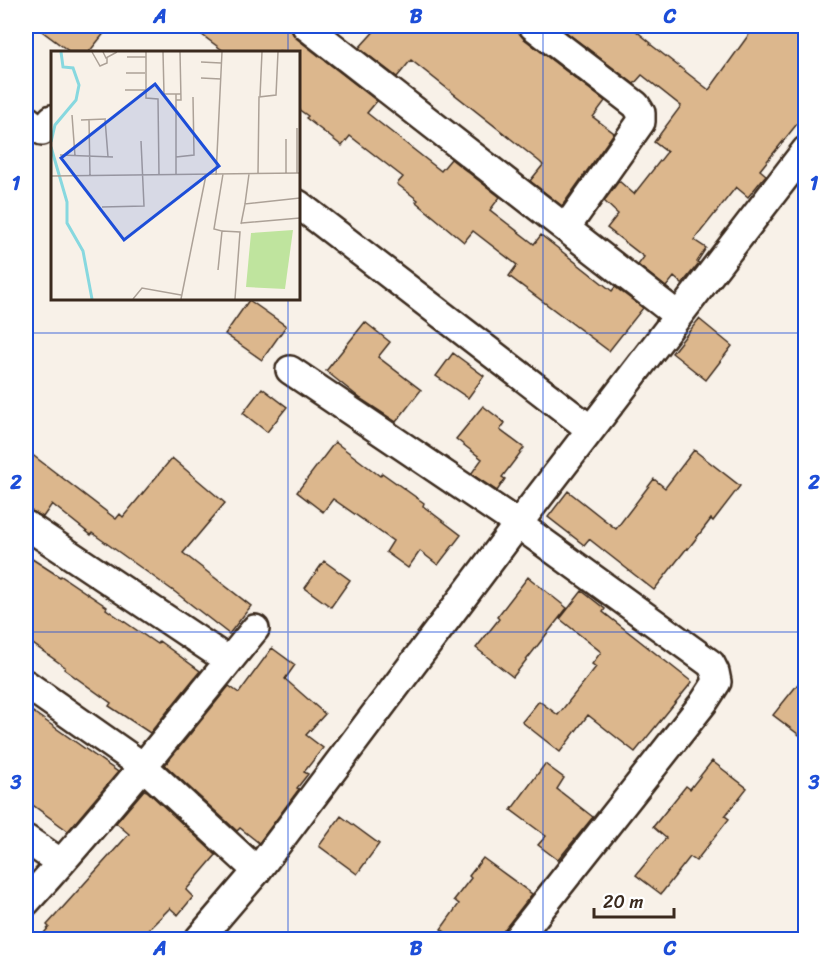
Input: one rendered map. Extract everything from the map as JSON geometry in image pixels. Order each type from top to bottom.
[{"type":"street","points":[[306,26],[677,315]]},
{"type":"street","points":[[533,26],[636,105],[642,113],[641,122],[566,228]]},
{"type":"street","points":[[26,119],[42,131],[51,120]]},
{"type":"street","points":[[198,939],[257,871],[590,429],[806,150]]},
{"type":"street","points":[[300,206],[590,429]]},
{"type":"street","points":[[290,370],[518,524],[711,664],[715,672],[717,682],[704,702],[516,939]]},
{"type":"street","points":[[26,525],[230,661]]},
{"type":"street","points":[[26,902],[144,766],[255,629]]},
{"type":"street","points":[[26,684],[144,766],[257,871]]},
{"type":"street","points":[[26,839],[61,863]]},
{"type":"building","points":[[35,26],[110,26],[90,51],[69,51]]},
{"type":"building","points":[[190,26],[291,26],[296,38],[377,101],[367,113],[441,171],[451,159],[500,197],[490,210],[534,244],[541,235],[612,291],[615,287],[643,308],[609,351],[509,276],[517,265],[473,231],[464,242],[397,184],[403,177],[350,136],[342,146],[306,118],[308,116],[300,110],[300,51],[224,51]]},
{"type":"building","points":[[379,26],[518,26],[523,38],[605,101],[593,117],[614,133],[562,206],[530,181],[543,165],[540,162],[411,60],[397,77],[359,48]]},
{"type":"building","points":[[558,26],[630,26],[709,90],[755,26],[806,26],[805,114],[760,170],[766,175],[748,197],[736,187],[694,240],[706,248],[697,262],[699,263],[682,284],[674,277],[666,287],[638,265],[644,257],[607,228],[618,214],[604,201],[619,181],[634,194],[667,152],[654,142],[681,106],[642,75],[634,84]]},
{"type":"building","points":[[249,300],[286,326],[262,360],[225,334]]},
{"type":"building","points":[[699,319],[732,346],[706,380],[672,353]]},
{"type":"building","points":[[365,322],[390,342],[378,357],[421,390],[396,422],[361,399],[326,371]]},
{"type":"building","points":[[453,353],[484,376],[468,398],[436,376]]},
{"type":"building","points":[[262,388],[287,407],[267,432],[243,413]]},
{"type":"building","points":[[483,406],[505,423],[500,430],[524,448],[502,477],[505,479],[497,491],[471,474],[482,459],[456,439]]},
{"type":"building","points":[[335,442],[380,476],[382,473],[424,503],[423,506],[461,535],[438,565],[420,551],[408,568],[386,552],[393,541],[333,499],[323,512],[297,492]]},
{"type":"building","points":[[26,450],[116,519],[120,514],[123,517],[172,458],[225,503],[183,553],[251,606],[229,634],[175,592],[92,533],[91,535],[52,504],[43,517],[26,510]]},
{"type":"building","points":[[694,450],[740,486],[654,590],[589,539],[584,545],[548,517],[568,491],[616,529],[654,479],[665,488]]},
{"type":"building","points":[[26,555],[107,607],[106,609],[157,644],[159,641],[200,671],[150,733],[109,706],[111,703],[26,639]]},
{"type":"building","points":[[324,561],[350,580],[331,607],[305,588]]},
{"type":"building","points":[[528,577],[567,608],[513,677],[476,648]]},
{"type":"building","points":[[582,591],[605,609],[603,612],[692,682],[635,752],[588,715],[560,752],[522,722],[539,701],[558,715],[596,667],[592,664],[601,652],[560,619]]},
{"type":"building","points":[[272,648],[295,665],[285,679],[325,714],[306,735],[323,748],[304,772],[308,774],[297,788],[299,789],[259,843],[240,828],[237,831],[165,765],[229,686],[239,693]]},
{"type":"building","points":[[806,674],[806,740],[773,715]]},
{"type":"building","points":[[26,707],[118,772],[68,831],[26,800]]},
{"type":"building","points":[[712,761],[747,788],[725,816],[729,819],[696,861],[690,857],[661,894],[636,875],[666,838],[653,827],[686,786],[690,789]]},
{"type":"building","points":[[545,764],[564,778],[557,789],[593,817],[558,860],[538,845],[546,836],[511,810]]},
{"type":"building","points":[[144,790],[216,855],[186,890],[193,897],[178,915],[170,908],[139,939],[39,939],[49,927],[47,925],[129,834],[116,823]]},
{"type":"building","points":[[341,816],[379,844],[357,874],[319,846]]},
{"type":"building","points":[[483,858],[532,894],[504,930],[501,939],[455,939],[441,929],[459,904],[454,900]]}]
